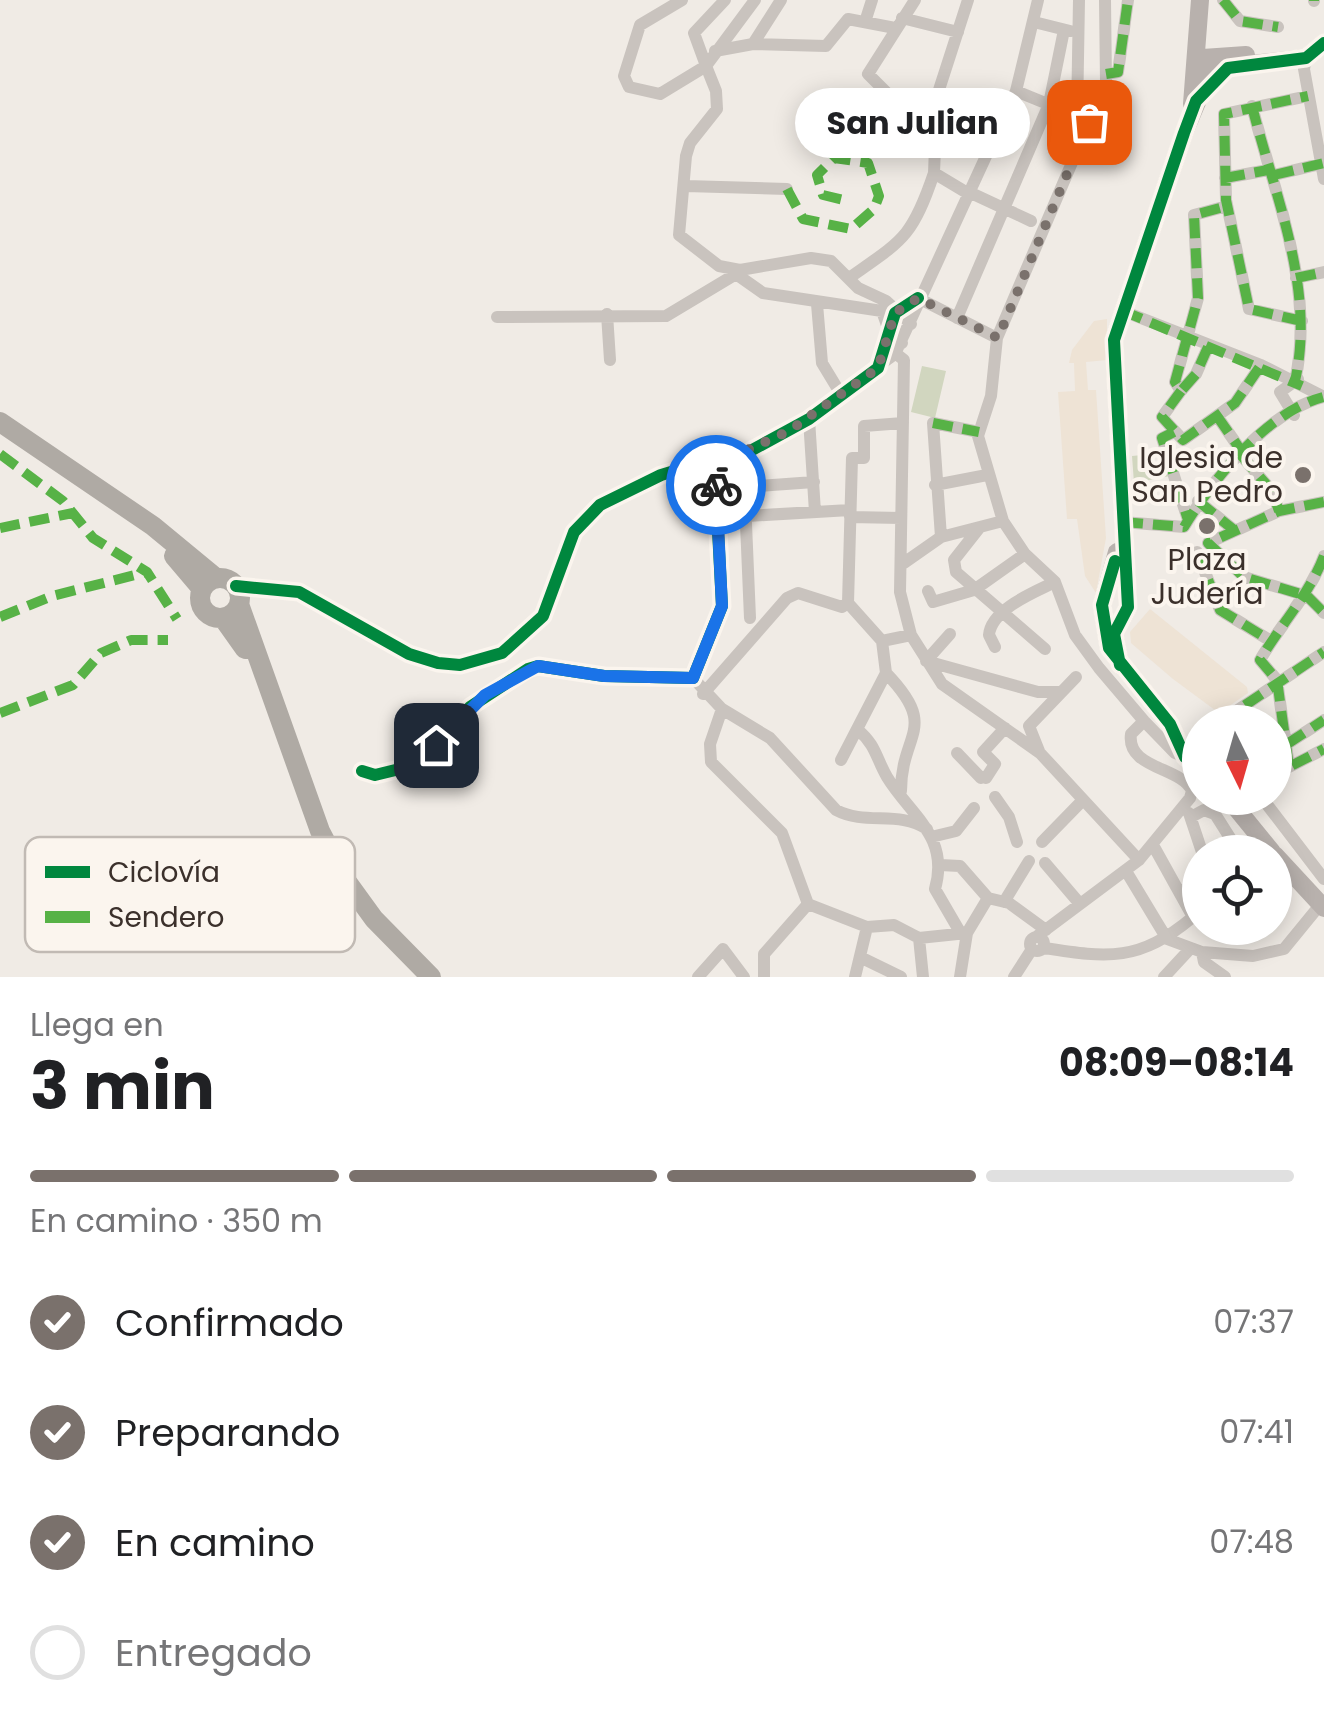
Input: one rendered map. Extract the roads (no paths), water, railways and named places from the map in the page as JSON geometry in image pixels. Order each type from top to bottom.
[{"type":"highway","points":[[0,422],[153,526],[209,583]]},
{"type":"highway","points":[[0,434],[151,537],[235,602],[323,837]]},
{"type":"highway","points":[[209,583],[199,600],[204,611],[235,602]]},
{"type":"highway","points":[[235,602],[241,639],[312,837]]},
{"type":"highway","points":[[355,892],[374,919],[432,977]]},
{"type":"highway","points":[[355,911],[415,977]]},
{"type":"main road","points":[[1194,104],[1211,59],[1200,0]]},
{"type":"main road","points":[[1182,741],[1120,664],[1114,634],[1122,608],[1123,522],[1114,362],[1123,311],[1211,59],[1210,0]]},
{"type":"main road","points":[[1211,59],[1307,51],[1324,30]]},
{"type":"main road","points":[[1242,815],[1258,835]]},
{"type":"main road","points":[[1292,874],[1322,906]]},
{"type":"street","points":[[682,0],[640,25],[625,81],[660,94],[705,65],[755,0]]},
{"type":"street","points":[[725,0],[694,33],[716,91],[717,109],[690,143],[679,235],[719,266],[738,272],[763,292],[817,304],[882,311],[893,343],[904,360],[900,592],[911,635],[942,684],[1040,753],[1070,782],[1081,802],[1139,860]]},
{"type":"street","points":[[753,44],[781,0]]},
{"type":"street","points":[[865,22],[872,0]]},
{"type":"street","points":[[915,0],[868,74],[913,119],[932,120]]},
{"type":"street","points":[[848,278],[896,248],[918,222],[934,173],[932,120],[968,0]]},
{"type":"street","points":[[235,602],[271,588],[319,601],[408,654],[438,663],[482,661],[514,644],[543,616],[583,521],[620,492],[691,466],[718,468],[808,419],[878,368],[911,324],[918,298],[1016,91],[1038,0]]},
{"type":"street","points":[[957,318],[1049,104],[1079,0]]},
{"type":"street","points":[[1105,0],[1106,83],[998,338],[991,396],[979,432],[987,475],[1003,520],[1026,554],[1055,582],[1074,636],[1144,722],[1182,747]]},
{"type":"street","points":[[1106,74],[1118,72],[1128,0]]},
{"type":"street","points":[[1223,0],[1240,21],[1278,26]]},
{"type":"street","points":[[714,51],[753,44],[826,46],[848,19],[958,32]]},
{"type":"street","points":[[1034,22],[1071,31]]},
{"type":"street","points":[[1016,91],[1077,116],[1071,31]]},
{"type":"street","points":[[1307,51],[1308,96],[1318,117],[1324,179]]},
{"type":"street","points":[[1302,320],[1248,309],[1227,206],[1224,114],[1308,96]]},
{"type":"street","points":[[1252,106],[1296,278],[1302,320],[1303,343],[1294,381],[1280,392],[1290,412]]},
{"type":"street","points":[[1225,178],[1322,163]]},
{"type":"street","points":[[934,173],[1031,221]]},
{"type":"street","points":[[686,186],[788,189]]},
{"type":"street","points":[[1181,391],[1175,382],[1198,298],[1194,215],[1227,206]]},
{"type":"street","points":[[497,317],[666,316],[738,272],[811,258],[831,261],[858,288],[886,301],[911,324]]},
{"type":"street","points":[[1296,278],[1324,272]]},
{"type":"street","points":[[918,298],[998,338]]},
{"type":"street","points":[[895,313],[918,298]]},
{"type":"street","points":[[817,304],[815,322],[822,363],[842,396]]},
{"type":"street","points":[[1123,311],[1324,394]]},
{"type":"street","points":[[893,343],[895,313]]},
{"type":"street","points":[[607,314],[610,360]]},
{"type":"street","points":[[1208,347],[1196,374],[1163,415],[1174,432],[1186,440],[1239,398],[1261,365]]},
{"type":"street","points":[[1186,524],[1198,501],[1241,453],[1290,412],[1324,394]]},
{"type":"street","points":[[1290,412],[1324,405]]},
{"type":"street","points":[[1217,416],[1272,491],[1279,512]]},
{"type":"street","points":[[808,419],[815,512]]},
{"type":"street","points":[[841,760],[886,673],[882,641],[848,603],[852,458],[864,458],[864,426],[903,423]]},
{"type":"street","points":[[942,538],[933,423],[979,432]]},
{"type":"street","points":[[1174,432],[1162,438],[1186,524]]},
{"type":"street","points":[[742,453],[750,618]]},
{"type":"street","points":[[693,678],[722,606],[718,468]]},
{"type":"street","points":[[935,485],[987,475]]},
{"type":"street","points":[[757,486],[814,482]]},
{"type":"street","points":[[1198,501],[1234,530]]},
{"type":"street","points":[[1203,547],[1279,512],[1324,502]]},
{"type":"street","points":[[746,516],[815,512],[900,518]]},
{"type":"street","points":[[900,565],[942,538],[1003,520]]},
{"type":"street","points":[[1123,522],[1186,524]]},
{"type":"street","points":[[980,527],[954,560],[962,581],[1045,649]]},
{"type":"street","points":[[1203,547],[1244,577],[1307,596],[1324,613]]},
{"type":"street","points":[[1203,547],[1220,610],[1271,641]]},
{"type":"street","points":[[928,591],[933,602],[974,590],[1026,554]]},
{"type":"street","points":[[1281,705],[1277,680],[1260,660],[1307,596],[1324,556]]},
{"type":"street","points":[[995,647],[989,627],[1004,613],[1055,582]]},
{"type":"street","points":[[703,694],[798,592],[842,608],[848,603]]},
{"type":"street","points":[[722,606],[750,618],[761,628]]},
{"type":"street","points":[[926,661],[950,634]]},
{"type":"street","points":[[882,641],[911,635]]},
{"type":"street","points":[[1243,705],[1324,652]]},
{"type":"street","points":[[926,661],[1038,692],[1059,692]]},
{"type":"street","points":[[362,771],[375,775],[408,767],[452,733],[470,707],[538,666],[604,676],[693,678]]},
{"type":"street","points":[[886,673],[905,693],[917,721],[901,792]]},
{"type":"street","points":[[1040,753],[1029,726],[1076,677]]},
{"type":"street","points":[[693,678],[703,694],[722,710],[770,738],[836,810],[865,819],[910,818],[929,833],[956,831],[974,808]]},
{"type":"street","points":[[722,710],[710,744],[710,762],[782,833],[808,904],[867,927],[894,925],[919,938],[964,932]]},
{"type":"street","points":[[1292,741],[1324,720]]},
{"type":"street","points":[[1144,722],[1130,741],[1150,765],[1182,781]]},
{"type":"street","points":[[958,753],[983,778],[995,764],[983,752],[1004,728]]},
{"type":"street","points":[[858,730],[876,748],[884,772],[929,833],[940,865],[936,889],[964,932]]},
{"type":"street","points":[[1292,765],[1324,749]]},
{"type":"street","points":[[994,797],[1009,817],[1017,842]]},
{"type":"street","points":[[1042,842],[1081,802]]},
{"type":"street","points":[[1014,977],[1039,941],[1139,860],[1185,815]]},
{"type":"street","points":[[1275,815],[1320,874],[1299,882]]},
{"type":"street","points":[[940,865],[960,866],[988,898],[1004,902],[1039,941],[1111,956],[1136,952],[1166,939],[1194,916],[1152,845]]},
{"type":"street","points":[[1004,902],[1029,861]]},
{"type":"street","points":[[1045,862],[1080,904]]},
{"type":"street","points":[[1126,871],[1166,939],[1198,955],[1225,977]]},
{"type":"street","points":[[960,977],[964,932],[988,898]]},
{"type":"street","points":[[698,977],[723,948],[744,977],[808,904]]},
{"type":"street","points":[[1164,977],[1198,955],[1253,956],[1284,949],[1322,906]]},
{"type":"street","points":[[855,977],[867,927]]},
{"type":"street","points":[[919,938],[923,977]]},
{"type":"street","points":[[764,954],[764,977]]},
{"type":"street","points":[[862,958],[901,977]]},
{"type":"place","name":"San Julian","points":[[1089,122]]},
{"type":"place","name":"Iglesia de San Pedro","points":[[1303,475]]},
{"type":"place","name":"Plaza Judería","points":[[1207,526]]}]
